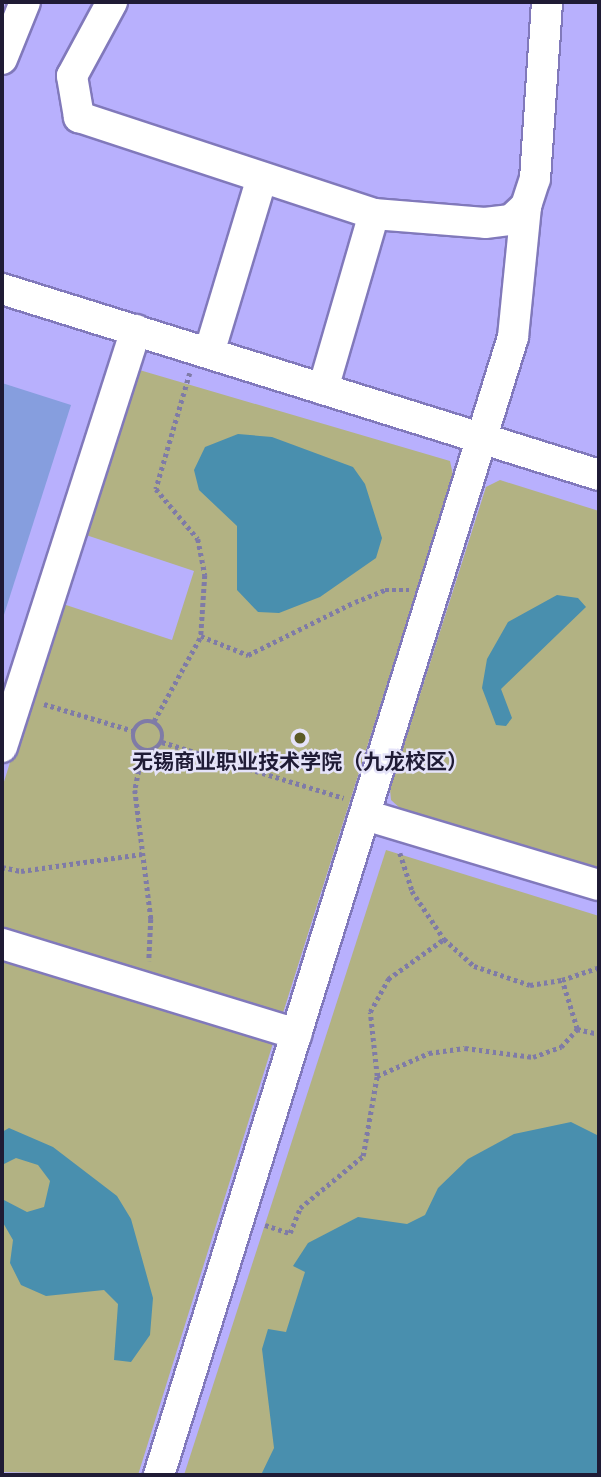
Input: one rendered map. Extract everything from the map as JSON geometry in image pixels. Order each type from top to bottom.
[{"type":"street","points":[[2,59],[24,2]]},
{"type":"street","points":[[112,2],[72,76],[79,117],[374,214],[485,223],[511,220],[526,205]]},
{"type":"street","points":[[159,1475],[296,1034],[375,814],[433,597],[513,337],[526,205],[535,179],[547,2]]},
{"type":"street","points":[[203,351],[262,178]]},
{"type":"street","points":[[323,389],[374,214]]},
{"type":"street","points":[[2,289],[599,475]]},
{"type":"street","points":[[2,747],[136,330]]},
{"type":"street","points":[[375,814],[599,885]]},
{"type":"street","points":[[2,944],[296,1034]]},
{"type":"path","points":[[18,696],[134,731],[154,721],[201,636],[205,575],[198,540],[156,489],[203,351]]},
{"type":"path","points":[[201,636],[248,655],[385,590],[433,597]]},
{"type":"path","points":[[154,721],[162,742]]},
{"type":"path","points":[[134,731],[143,750],[135,790],[151,919],[147,988]]},
{"type":"path","points":[[143,750],[162,742],[375,814],[412,891],[444,939],[500,980],[530,985],[562,980],[599,967]]},
{"type":"path","points":[[2,867],[20,871],[142,854]]},
{"type":"path","points":[[240,1217],[290,1233],[300,1208],[318,1189],[363,1156],[377,1076],[370,1012],[388,979],[444,939]]},
{"type":"path","points":[[562,980],[577,1029]]},
{"type":"path","points":[[377,1076],[429,1052],[465,1048],[533,1056],[561,1047],[577,1029]]},
{"type":"path","points":[[577,1029],[599,1034]]},
{"type":"shaded area","name":"无锡商业职业技术学院（九龙校区）","points":[[2,2],[599,2],[599,1475],[2,1475]]},
{"type":"green space","points":[[136,369],[450,461],[453,475],[282,1016],[2,928],[2,788],[60,603],[172,640],[194,571],[83,534]]},
{"type":"green space","points":[[500,480],[599,511],[599,870],[401,809],[391,800],[390,789],[486,487]]},
{"type":"green space","points":[[386,850],[599,916],[599,1475],[184,1475]]},
{"type":"green space","points":[[2,954],[274,1040],[138,1475],[2,1472]]},
{"type":"water","points":[[238,434],[272,437],[353,467],[365,484],[382,538],[376,558],[320,597],[279,613],[258,612],[237,590],[237,526],[199,490],[194,470],[205,447]]},
{"type":"water","points":[[557,595],[578,598],[586,607],[501,689],[512,718],[506,726],[496,725],[482,688],[487,659],[508,622]]},
{"type":"water","points":[[571,1122],[599,1136],[599,1475],[261,1475],[274,1448],[262,1349],[268,1329],[286,1332],[305,1272],[293,1266],[308,1243],[358,1217],[407,1224],[425,1215],[438,1188],[468,1159],[514,1134]]},
{"type":"water","points":[[9,1128],[53,1147],[117,1196],[131,1219],[153,1298],[150,1335],[131,1362],[114,1360],[118,1304],[104,1290],[46,1296],[21,1285],[10,1263],[13,1240],[2,1221],[2,1199],[27,1212],[44,1207],[50,1181],[38,1165],[16,1158],[2,1165],[2,1132]]},
{"type":"building","points":[[2,383],[71,405],[2,621]]},
{"type":"place","name":"无锡商业职业技术学院（九龙校区）","points":[[300,738]]}]
